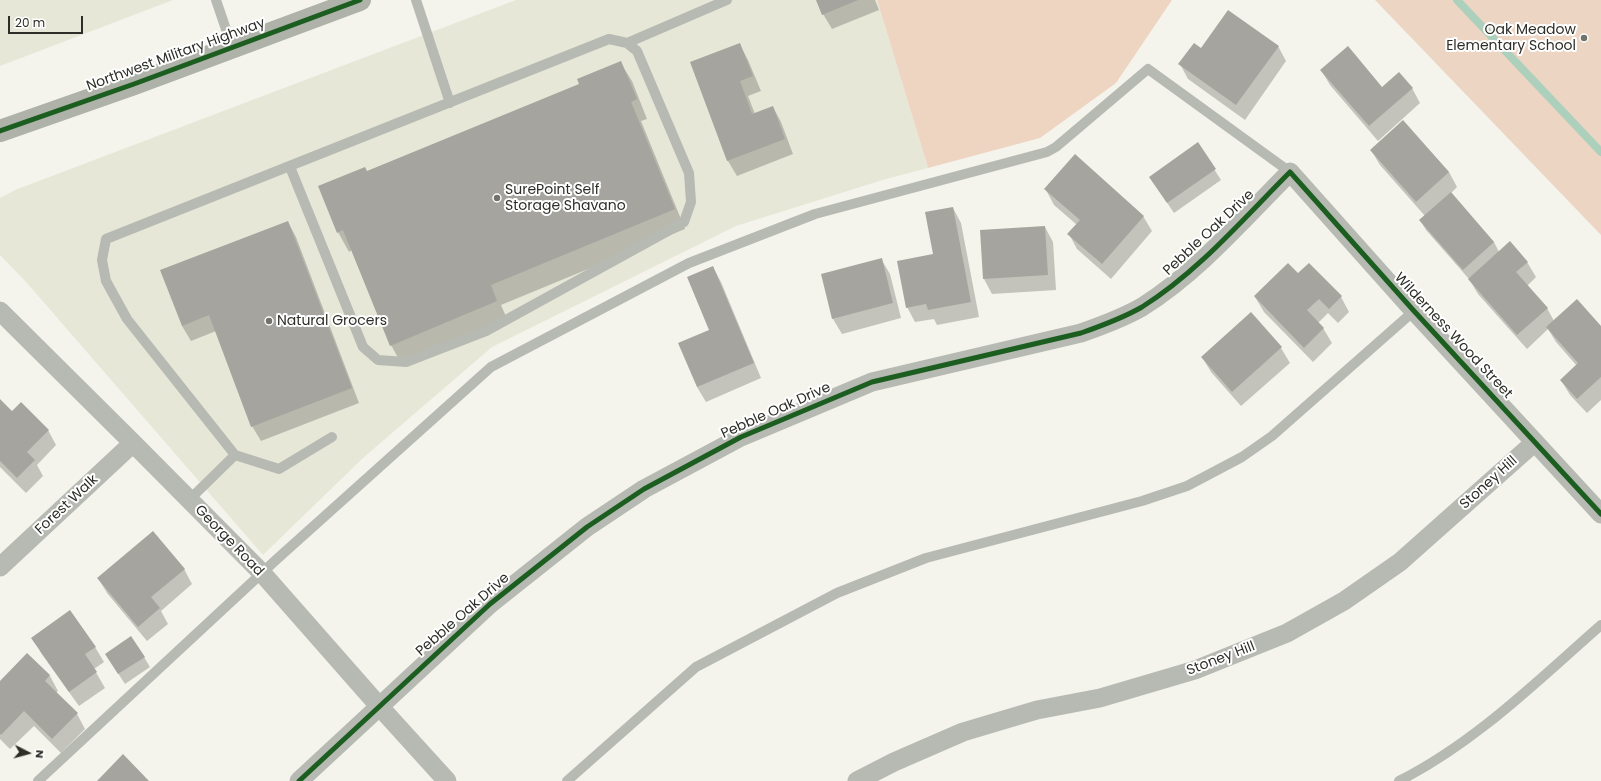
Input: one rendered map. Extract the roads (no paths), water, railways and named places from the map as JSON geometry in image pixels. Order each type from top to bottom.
[{"type":"main road","name":"Northwest Military Highway","points":[[0,131],[134,84],[360,0]]},
{"type":"street","name":"Wilderness Wood Street","points":[[1290,172],[1414,312],[1601,514]]},
{"type":"street","name":"Pebble Oak Drive","points":[[299,781],[490,604],[587,528],[644,490],[741,437],[872,382],[1080,333],[1112,322],[1141,307],[1162,293],[1200,262],[1290,172]]},
{"type":"street","name":"George Road","points":[[1,315],[133,443],[262,573],[447,781]]},
{"type":"street","name":"Stoney Hill","points":[[857,781],[894,762],[964,732],[1037,710],[1100,698],[1195,670],[1287,633],[1344,601],[1400,562],[1535,442]]},
{"type":"street","name":"Forest Walk","points":[[0,567],[133,443]]},
{"type":"lane","points":[[216,0],[232,47]]},
{"type":"lane","points":[[416,0],[450,103]]},
{"type":"lane","points":[[627,43],[727,0]]},
{"type":"lane","points":[[290,167],[363,347],[378,360],[406,362],[486,331],[684,222],[691,202],[689,173],[637,51],[627,43],[609,39],[106,239],[102,260],[106,281],[126,319],[235,455],[279,469],[332,437]]},
{"type":"lane","points":[[38,781],[262,573],[491,367],[688,264],[808,217],[1047,152],[1056,147],[1148,69],[1290,172]]},
{"type":"lane","points":[[568,781],[696,667],[837,593],[926,558],[1142,501],[1187,486],[1242,457],[1272,436],[1414,312]]},
{"type":"lane","points":[[189,500],[235,455]]},
{"type":"lane","points":[[1399,781],[1428,766],[1495,719],[1601,625]]},
{"type":"waterway","points":[[1457,0],[1601,152]]},
{"type":"place","name":"Oak Meadow Elementary School","points":[[1584,38]]},
{"type":"place","name":"SurePoint Self Storage Shavano","points":[[497,198]]},
{"type":"place","name":"Natural Grocers","points":[[269,321]]}]
